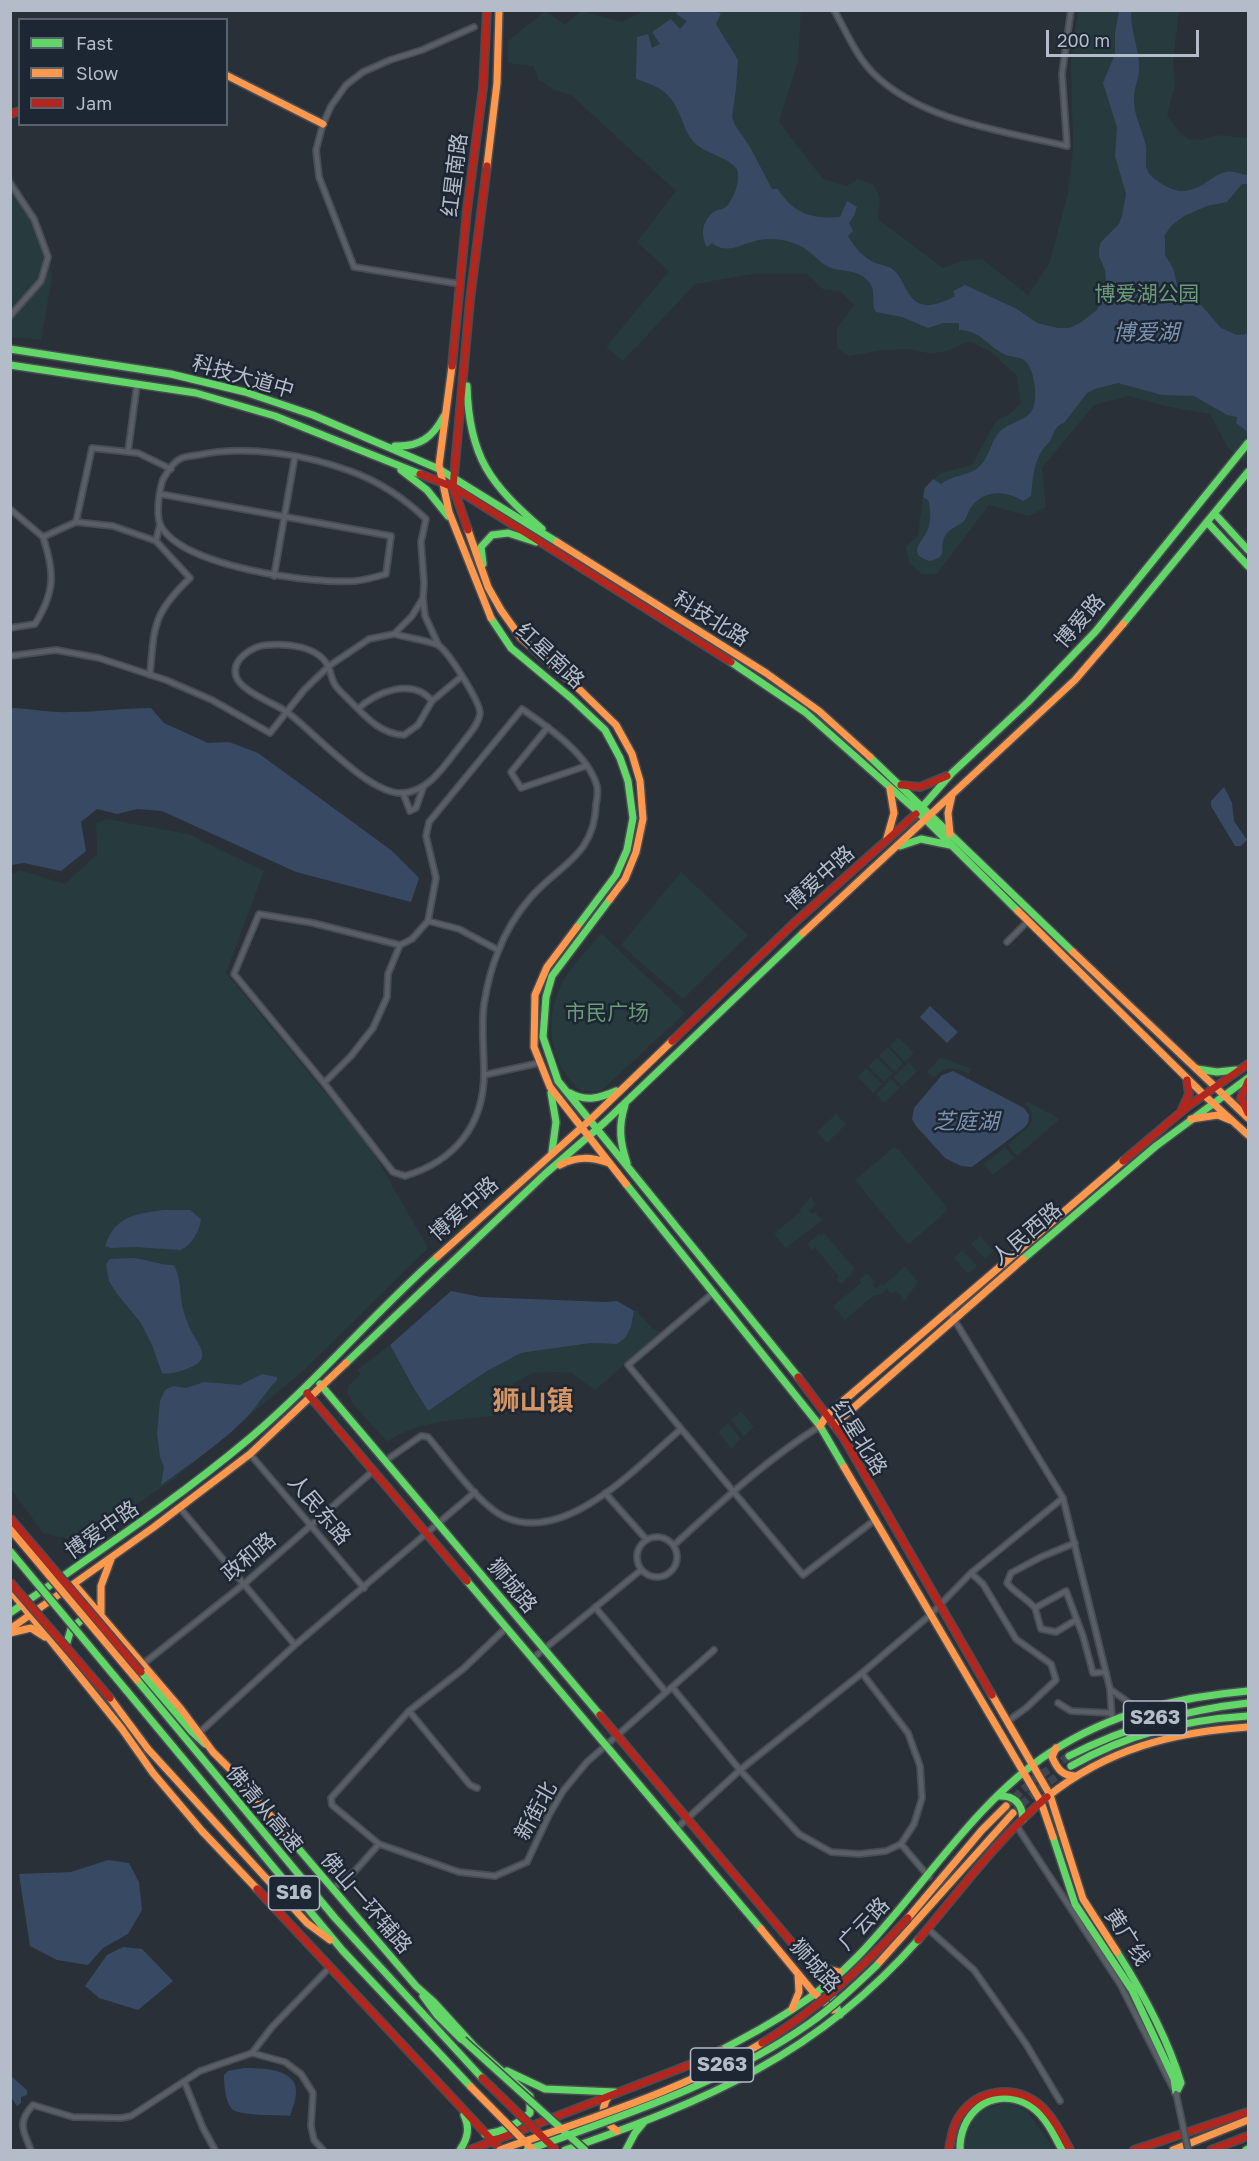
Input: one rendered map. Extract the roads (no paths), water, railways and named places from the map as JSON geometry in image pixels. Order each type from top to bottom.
[{"type":"main road","name":"红星南路","points":[[487,10],[483,88],[467,210],[448,408],[439,469],[453,523],[491,618],[511,648],[571,698],[604,730],[620,758],[628,781],[633,818],[627,850],[616,875],[546,966],[535,995],[534,1047],[538,1064],[549,1087],[610,1163]]},
{"type":"main road","name":"红星南路","points":[[499,10],[497,83],[470,300],[453,487],[484,575],[501,610],[521,638],[616,725],[632,754],[640,781],[643,819],[636,852],[625,879],[552,976],[546,998],[543,1036],[549,1062],[558,1081],[597,1129]]},
{"type":"main road","points":[[228,76],[323,124]]},
{"type":"main road","points":[[470,300],[467,411],[478,457],[497,487],[560,544]]},
{"type":"main road","name":"科技大道中","points":[[10,349],[171,374],[245,392],[313,415],[387,445],[454,477]]},
{"type":"main road","name":"科技大道中","points":[[10,365],[196,393],[275,416],[453,487],[550,547]]},
{"type":"main road","points":[[387,445],[409,448],[426,441],[438,428],[448,408]]},
{"type":"main road","name":"博爱路","points":[[920,810],[952,773],[1029,702],[1096,631],[1248,443]]},
{"type":"main road","points":[[381,457],[414,477],[432,494],[453,523]]},
{"type":"main road","name":"博爱路","points":[[928,817],[1075,680],[1208,523],[1248,472]]},
{"type":"main road","name":"科技北路","points":[[454,477],[797,694],[847,735],[898,784],[928,817]]},
{"type":"main road","points":[[1215,514],[1248,550]]},
{"type":"main road","points":[[1208,523],[1248,566]]},
{"type":"main road","points":[[484,575],[481,547],[492,535],[508,532],[550,547],[750,674],[805,712],[889,786],[920,810]]},
{"type":"main road","points":[[898,784],[912,788],[924,788],[952,773]]},
{"type":"main road","points":[[886,841],[896,816],[896,808],[889,786]]},
{"type":"main road","points":[[951,834],[948,813],[952,795]]},
{"type":"main road","name":"博爱中路","points":[[10,1613],[174,1499],[251,1437],[314,1378],[414,1277],[590,1120],[793,924],[920,810]]},
{"type":"main road","points":[[928,817],[951,834],[1248,1118]]},
{"type":"main road","points":[[928,817],[951,845],[1212,1103],[1248,1135]]},
{"type":"main road","name":"博爱中路","points":[[10,1631],[180,1508],[250,1454],[545,1174],[626,1102],[928,817]]},
{"type":"main road","points":[[894,848],[921,839],[951,845]]},
{"type":"main road","points":[[820,1426],[827,1415],[952,1314],[1177,1116],[1248,1064]]},
{"type":"main road","points":[[1195,1069],[1224,1073],[1242,1069]]},
{"type":"main road","points":[[1177,1116],[1189,1094],[1188,1083],[1184,1075]]},
{"type":"main road","points":[[1248,1079],[1242,1098],[1248,1113]]},
{"type":"main road","name":"人民西路","points":[[834,1425],[952,1314],[1189,1120],[1248,1079]]},
{"type":"main road","points":[[549,1087],[557,1115],[557,1134],[552,1153]]},
{"type":"main road","points":[[567,1091],[576,1098],[591,1100],[623,1087]]},
{"type":"main road","points":[[626,1102],[618,1123],[619,1136],[629,1169]]},
{"type":"main road","points":[[1189,1120],[1218,1115],[1234,1122]]},
{"type":"main road","name":"红星北路","points":[[597,1129],[834,1425],[1050,1795]]},
{"type":"main road","points":[[545,1174],[580,1156],[593,1157],[610,1163]]},
{"type":"main road","name":"红星北路","points":[[610,1163],[820,1426],[1041,1802]]},
{"type":"main road","name":"狮城路","points":[[314,1378],[826,1983],[840,2015]]},
{"type":"main road","name":"狮城路","points":[[303,1388],[677,1828],[814,1993],[840,2015]]},
{"type":"main road","points":[[820,1426],[834,1425]]},
{"type":"main road","points":[[10,1518],[142,1668],[192,1732],[213,1752]]},
{"type":"main road","name":"佛清从高速","points":[[10,1529],[329,1911],[482,2078],[555,2151]]},
{"type":"main road","name":"佛清从高速","points":[[10,1551],[344,1951],[533,2151]]},
{"type":"main road","points":[[64,1656],[67,1634],[74,1625],[90,1614],[103,1618],[99,1587],[112,1557]]},
{"type":"main road","points":[[10,1582],[110,1698],[148,1749],[307,1923],[344,1951]]},
{"type":"main road","name":"佛山一环辅路","points":[[74,1584],[142,1668],[200,1732],[213,1752],[241,1781],[416,1986],[434,2002],[475,2047],[495,2063]]},
{"type":"main road","points":[[10,1590],[202,1831],[501,2151]]},
{"type":"main road","points":[[10,1631],[31,1628],[44,1636],[64,1656]]},
{"type":"main road","name":"广云路","points":[[470,2151],[724,2049],[792,2009],[839,1972],[892,1920],[998,1796],[1024,1771],[1079,1734],[1112,1716],[1165,1702],[1248,1691]]},
{"type":"main road","name":"S263","points":[[1069,1756],[1119,1731],[1157,1718],[1199,1708],[1248,1703]]},
{"type":"main road","name":"S263","points":[[1071,1766],[1103,1748],[1163,1726],[1248,1716]]},
{"type":"main road","name":"S263","points":[[569,2150],[739,2082],[803,2044],[840,2015],[897,1964],[968,1878],[1016,1825],[1041,1802],[1076,1776],[1116,1755],[1149,1742],[1184,1732],[1218,1727],[1248,1726]]},
{"type":"main road","points":[[131,1729],[142,1758]]},
{"type":"main road","points":[[1056,1748],[1053,1757],[1059,1771],[1069,1776],[1076,1776]]},
{"type":"main road","points":[[998,1796],[1006,1795],[1018,1800],[1022,1808],[1023,1819]]},
{"type":"main road","name":"黄广线","points":[[1050,1795],[1083,1899],[1138,1986],[1174,2059],[1181,2083],[1176,2093]]},
{"type":"main road","name":"黄广线","points":[[1041,1802],[1075,1904],[1132,1990],[1174,2079],[1176,2093]]},
{"type":"main road","name":"广云路","points":[[501,2151],[683,2083],[760,2044],[801,2017],[866,1963],[908,1918],[982,1830],[1006,1806]]},
{"type":"main road","name":"广云路","points":[[527,2151],[644,2108],[715,2078],[800,2030],[841,1998],[876,1966],[1013,1813]]},
{"type":"main road","points":[[808,1963],[839,1972]]},
{"type":"main road","points":[[792,2009],[799,1992],[798,1973]]},
{"type":"main road","points":[[416,1986],[437,2015],[585,2151]]},
{"type":"main road","points":[[485,2134],[500,2133],[518,2125],[530,2113],[530,2096],[495,2063]]},
{"type":"main road","points":[[495,2063],[545,2089],[621,2092]]},
{"type":"main road","points":[[949,2151],[955,2124],[965,2109],[990,2093],[1009,2091],[1026,2096],[1044,2110],[1053,2119],[1070,2151]]},
{"type":"main road","points":[[608,2097],[602,2104],[603,2116],[610,2127],[616,2131]]},
{"type":"main road","points":[[960,2151],[961,2128],[971,2112],[988,2101],[1006,2098],[1034,2109],[1049,2126],[1062,2151]]},
{"type":"main road","points":[[457,2105],[466,2119],[468,2130],[460,2151]]},
{"type":"main road","points":[[1134,2151],[1248,2112]]},
{"type":"main road","points":[[626,2151],[634,2133],[645,2120]]},
{"type":"main road","points":[[1173,2151],[1248,2120]]},
{"type":"main road","points":[[1211,2151],[1248,2136]]},
{"type":"street","points":[[834,10],[861,58],[871,71],[906,98],[945,116],[1067,146],[1062,74],[1071,10]]},
{"type":"street","points":[[460,284],[354,267],[319,177],[316,150],[331,106],[346,84],[363,72],[474,27]]},
{"type":"street","points":[[10,183],[34,219],[48,257],[41,281],[10,316]]},
{"type":"street","points":[[128,452],[137,384]]},
{"type":"street","points":[[76,522],[92,448],[138,453],[171,469]]},
{"type":"street","points":[[156,541],[160,524],[158,507],[164,476],[180,458],[214,452],[295,456],[349,470],[370,479],[403,499],[426,519],[421,542],[425,616],[439,646],[462,676],[478,702],[480,711],[478,721],[437,775],[423,788],[416,808],[410,811],[403,793]]},
{"type":"street","points":[[274,576],[295,456]]},
{"type":"street","points":[[160,494],[392,536],[386,574],[346,581],[312,580],[274,576],[220,562],[172,539],[160,524]]},
{"type":"street","points":[[10,509],[44,537],[50,556],[53,580],[46,606],[35,624],[10,628]]},
{"type":"street","points":[[44,537],[76,522],[113,526],[156,541],[190,578],[172,595],[159,614],[153,636],[150,675]]},
{"type":"street","points":[[394,634],[412,616],[423,597]]},
{"type":"street","points":[[10,656],[56,650],[99,658],[150,675],[212,700],[270,733],[304,690],[329,666],[369,639],[394,634],[439,646]]},
{"type":"street","points":[[423,788],[403,793],[389,792],[366,779],[286,712],[240,684],[235,674],[237,665],[248,651],[257,646],[296,645],[323,658],[329,666],[333,682],[358,709],[380,728],[393,735],[404,735],[418,725],[432,701],[462,676]]},
{"type":"street","points":[[358,709],[367,700],[389,690],[416,690],[428,695],[432,701]]},
{"type":"street","points":[[522,709],[548,727],[569,745],[586,766],[597,787],[592,832],[577,857],[530,898],[498,950],[484,1006],[484,1075],[481,1098],[474,1122],[461,1144],[446,1156],[405,1176],[393,1172],[324,1083],[234,974],[259,914],[313,923],[400,945],[412,939],[428,921],[436,878],[426,836],[429,822],[522,709]]},
{"type":"street","points":[[548,727],[511,772],[521,788],[586,766]]},
{"type":"street","points":[[428,921],[459,929],[498,950]]},
{"type":"street","points":[[1007,942],[1028,921]]},
{"type":"street","points":[[324,1083],[351,1056],[373,1028],[387,997],[388,974],[400,945]]},
{"type":"street","points":[[484,1075],[538,1064]]},
{"type":"street","points":[[714,1292],[628,1365],[803,1575],[876,1519]]},
{"type":"street","points":[[952,1314],[1063,1498],[1110,1689],[1112,1716],[1071,1711],[1058,1703]]},
{"type":"street","points":[[674,1545],[733,1492],[794,1443],[820,1426]]},
{"type":"street","points":[[385,1461],[421,1436],[428,1437],[475,1492],[492,1508],[506,1518],[546,1523],[570,1515],[605,1493],[681,1429]]},
{"type":"street","name":"人民东路","points":[[250,1454],[364,1588]]},
{"type":"street","name":"政和路","points":[[142,1668],[244,1584],[373,1471]]},
{"type":"street","points":[[200,1732],[295,1646],[475,1492]]},
{"type":"street","points":[[605,1493],[646,1539]]},
{"type":"street","points":[[677,1828],[740,1770],[862,1673],[940,1606],[971,1573],[1063,1498]]},
{"type":"street","points":[[180,1508],[295,1646]]},
{"type":"street","points":[[662,1537],[674,1545],[677,1558],[672,1571],[660,1577],[653,1577],[641,1570],[637,1553],[639,1546],[646,1539],[662,1537]]},
{"type":"street","points":[[1075,1543],[1011,1573],[1007,1583],[1014,1592],[1035,1608],[1041,1629],[1056,1632],[1076,1620]]},
{"type":"street","points":[[532,1659],[641,1570]]},
{"type":"street","points":[[971,1573],[982,1584],[1016,1639],[1051,1664],[1056,1680],[1026,1708],[1008,1721]]},
{"type":"street","points":[[1035,1608],[1066,1591],[1083,1636],[1093,1673],[1106,1672]]},
{"type":"street","points":[[595,1607],[666,1692]]},
{"type":"street","points":[[477,1788],[470,1785],[409,1711],[464,1669],[506,1628]]},
{"type":"street","name":"新街北","points":[[409,1711],[331,1798],[332,1805],[379,1844],[459,1872],[495,1876],[526,1862],[563,1791],[587,1762],[714,1650]]},
{"type":"street","points":[[672,1687],[740,1770],[799,1834],[831,1852],[859,1854],[886,1851],[901,1844],[914,1824],[922,1798],[920,1766],[908,1733],[862,1673]]},
{"type":"street","points":[[1110,1689],[1139,1710]]},
{"type":"street","points":[[1016,1825],[1120,1984],[1176,2093]]},
{"type":"street","points":[[332,1888],[355,1871],[379,1844]]},
{"type":"street","points":[[901,1844],[929,1877]]},
{"type":"street","points":[[927,1928],[974,1971],[1026,2044],[1060,2101]]},
{"type":"street","points":[[31,2151],[22,2130],[22,2120],[33,2105],[73,2117],[121,2118],[141,2110],[200,2071],[252,2053],[272,2027],[329,1968]]},
{"type":"street","points":[[252,2053],[285,2062],[301,2074],[312,2093],[311,2126],[314,2140],[323,2151]]},
{"type":"street","points":[[184,2081],[215,2151]]},
{"type":"street","name":"黄广线","points":[[1176,2093],[1188,2151]]},
{"type":"water","name":"博爱湖","points":[[678,11],[721,13],[716,24],[738,60],[732,117],[772,189],[778,189],[790,204],[804,213],[820,217],[840,217],[847,201],[857,207],[849,223],[853,231],[848,236],[860,253],[894,271],[909,294],[919,303],[931,305],[943,302],[955,296],[953,291],[965,285],[1017,309],[1037,323],[1069,328],[1097,310],[1104,294],[1106,279],[1099,249],[1101,242],[1119,224],[1122,216],[1126,194],[1115,156],[1117,127],[1103,83],[1115,54],[1115,33],[1119,11],[1131,11],[1139,63],[1134,103],[1145,142],[1146,164],[1149,173],[1164,185],[1180,191],[1194,189],[1226,172],[1248,175],[1248,184],[1242,184],[1227,202],[1207,206],[1184,216],[1172,225],[1164,236],[1165,255],[1173,268],[1178,288],[1202,306],[1221,328],[1237,335],[1248,334],[1248,432],[1236,423],[1237,417],[1227,415],[1194,396],[1162,395],[1118,383],[1095,389],[1087,393],[1064,423],[1056,428],[1043,449],[1035,466],[1031,496],[1023,501],[1010,495],[996,493],[977,500],[970,508],[965,520],[951,530],[943,540],[940,557],[930,561],[918,555],[918,547],[930,522],[930,507],[928,500],[923,497],[925,488],[933,479],[941,484],[975,470],[983,463],[1000,431],[1031,412],[1035,393],[1031,370],[1022,359],[1000,352],[974,333],[959,330],[959,323],[943,323],[928,328],[902,317],[876,312],[873,290],[865,278],[856,273],[828,267],[797,244],[769,239],[725,249],[712,243],[707,247],[703,228],[710,215],[730,203],[737,183],[737,169],[695,143],[668,95],[655,86],[636,79],[637,37],[648,34],[652,48],[660,44],[652,32],[671,19],[680,29],[687,21],[676,14]]},
{"type":"water","points":[[151,708],[164,723],[208,743],[229,742],[258,753],[391,850],[419,878],[411,902],[296,872],[162,811],[137,809],[117,814],[97,809],[81,822],[86,851],[61,871],[24,863],[11,865],[10,709],[64,712]]},
{"type":"water","points":[[1224,787],[1232,803],[1234,821],[1247,840],[1241,846],[1235,846],[1211,806],[1211,801]]},
{"type":"water","points":[[930,1006],[958,1032],[947,1043],[920,1017]]},
{"type":"water","name":"芝庭湖","points":[[953,1071],[1024,1108],[1029,1115],[1028,1123],[1024,1128],[972,1167],[961,1166],[945,1158],[912,1119],[914,1108],[942,1075]]},
{"type":"water","points":[[163,1210],[190,1210],[201,1219],[197,1233],[185,1248],[181,1250],[105,1246],[114,1228],[120,1222],[135,1215]]},
{"type":"water","points":[[132,1258],[173,1265],[176,1269],[182,1304],[191,1331],[202,1352],[201,1361],[176,1372],[162,1373],[141,1323],[109,1281],[106,1264],[110,1259]]},
{"type":"water","points":[[451,1291],[481,1297],[617,1301],[634,1311],[631,1327],[625,1338],[617,1344],[591,1343],[521,1353],[487,1371],[428,1411],[390,1345]]},
{"type":"water","points":[[262,1374],[277,1377],[277,1380],[249,1414],[215,1445],[161,1485],[164,1467],[160,1457],[157,1433],[160,1401],[165,1390],[173,1386],[186,1388],[204,1382],[240,1385]]},
{"type":"water","points":[[108,1860],[129,1863],[139,1882],[142,1910],[128,1934],[103,1948],[88,1965],[57,1960],[30,1946],[19,1874],[71,1872]]},
{"type":"water","points":[[123,1947],[142,1949],[173,1981],[138,2010],[99,1998],[85,1986],[107,1955]]},
{"type":"water","points":[[244,2068],[276,2071],[291,2078],[296,2092],[290,2116],[251,2114],[232,2109],[226,2097],[224,2075],[228,2071]]},
{"type":"water","points":[[10,2069],[12,2077],[27,2090],[27,2095],[21,2097],[21,2103],[17,2106],[11,2097]]},
{"type":"tunnel","points":[[1006,1806],[1033,1780],[1069,1756]]},
{"type":"tunnel","points":[[1013,1813],[1030,1796],[1071,1766]]},
{"type":"district","name":"狮山镇","points":[[533,1401]]},
{"type":"park label","name":"博爱湖公园","points":[[1147,294]]},
{"type":"park label","name":"市民广场","points":[[607,1013]]}]
